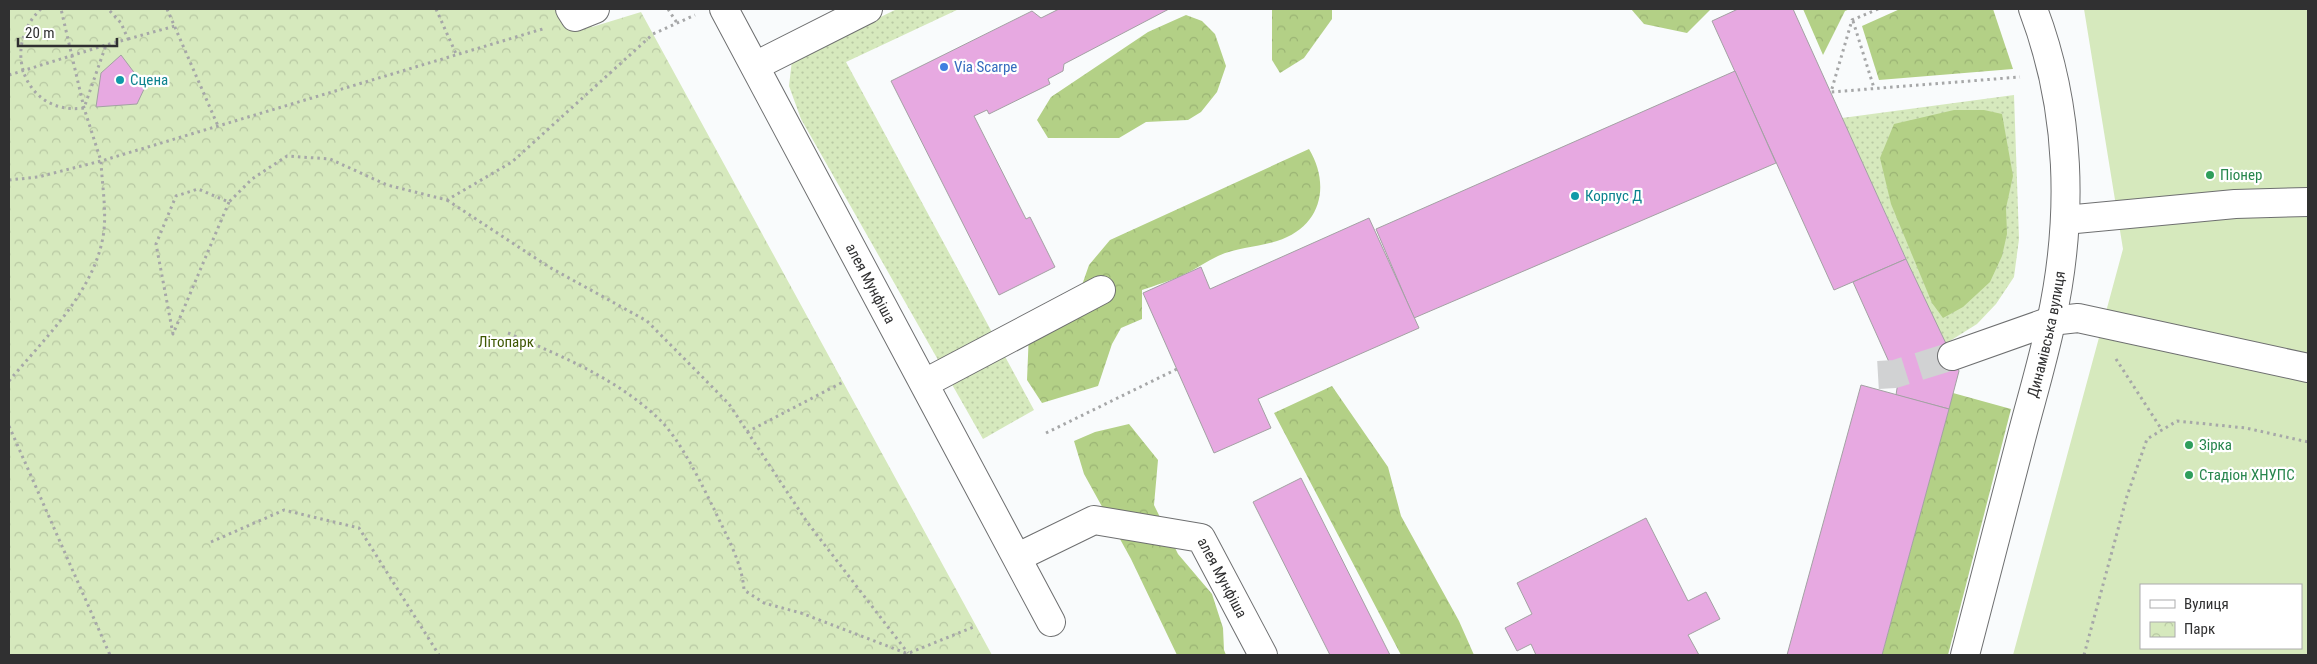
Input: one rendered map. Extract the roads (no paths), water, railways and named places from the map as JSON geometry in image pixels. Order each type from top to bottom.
[{"type":"street","points":[[570,9],[575,18],[595,9]]},
{"type":"street","points":[[755,66],[868,9]]},
{"type":"street","name":"Динамівська вулиця","points":[[1965,655],[2051,321],[2065,220],[2065,157],[2060,103],[2047,50],[2033,9]]},
{"type":"street","name":"алея Мунфіша","points":[[714,10],[755,66],[1051,622]]},
{"type":"street","points":[[2065,220],[2235,204],[2308,202]]},
{"type":"street","points":[[925,383],[1101,290]]},
{"type":"street","points":[[1952,356],[2051,321],[2078,318],[2308,368]]},
{"type":"street","name":"алея Мунфіша","points":[[1018,557],[1094,520],[1201,538],[1264,655]]},
{"type":"tunnel","points":[[1878,375],[1895,374],[1952,356]]},
{"type":"place","name":"Via Scarpe","points":[[944,67]]},
{"type":"place","name":"Сцена","points":[[120,80]]},
{"type":"place","name":"Піонер","points":[[2210,175]]},
{"type":"place","name":"Корпус Д","points":[[1575,196]]},
{"type":"place","name":"Зірка","points":[[2189,445]]},
{"type":"place","name":"Стадіон ХНУПС","points":[[2189,475]]},
{"type":"park label","name":"Літопарк","points":[[506,342]]}]
